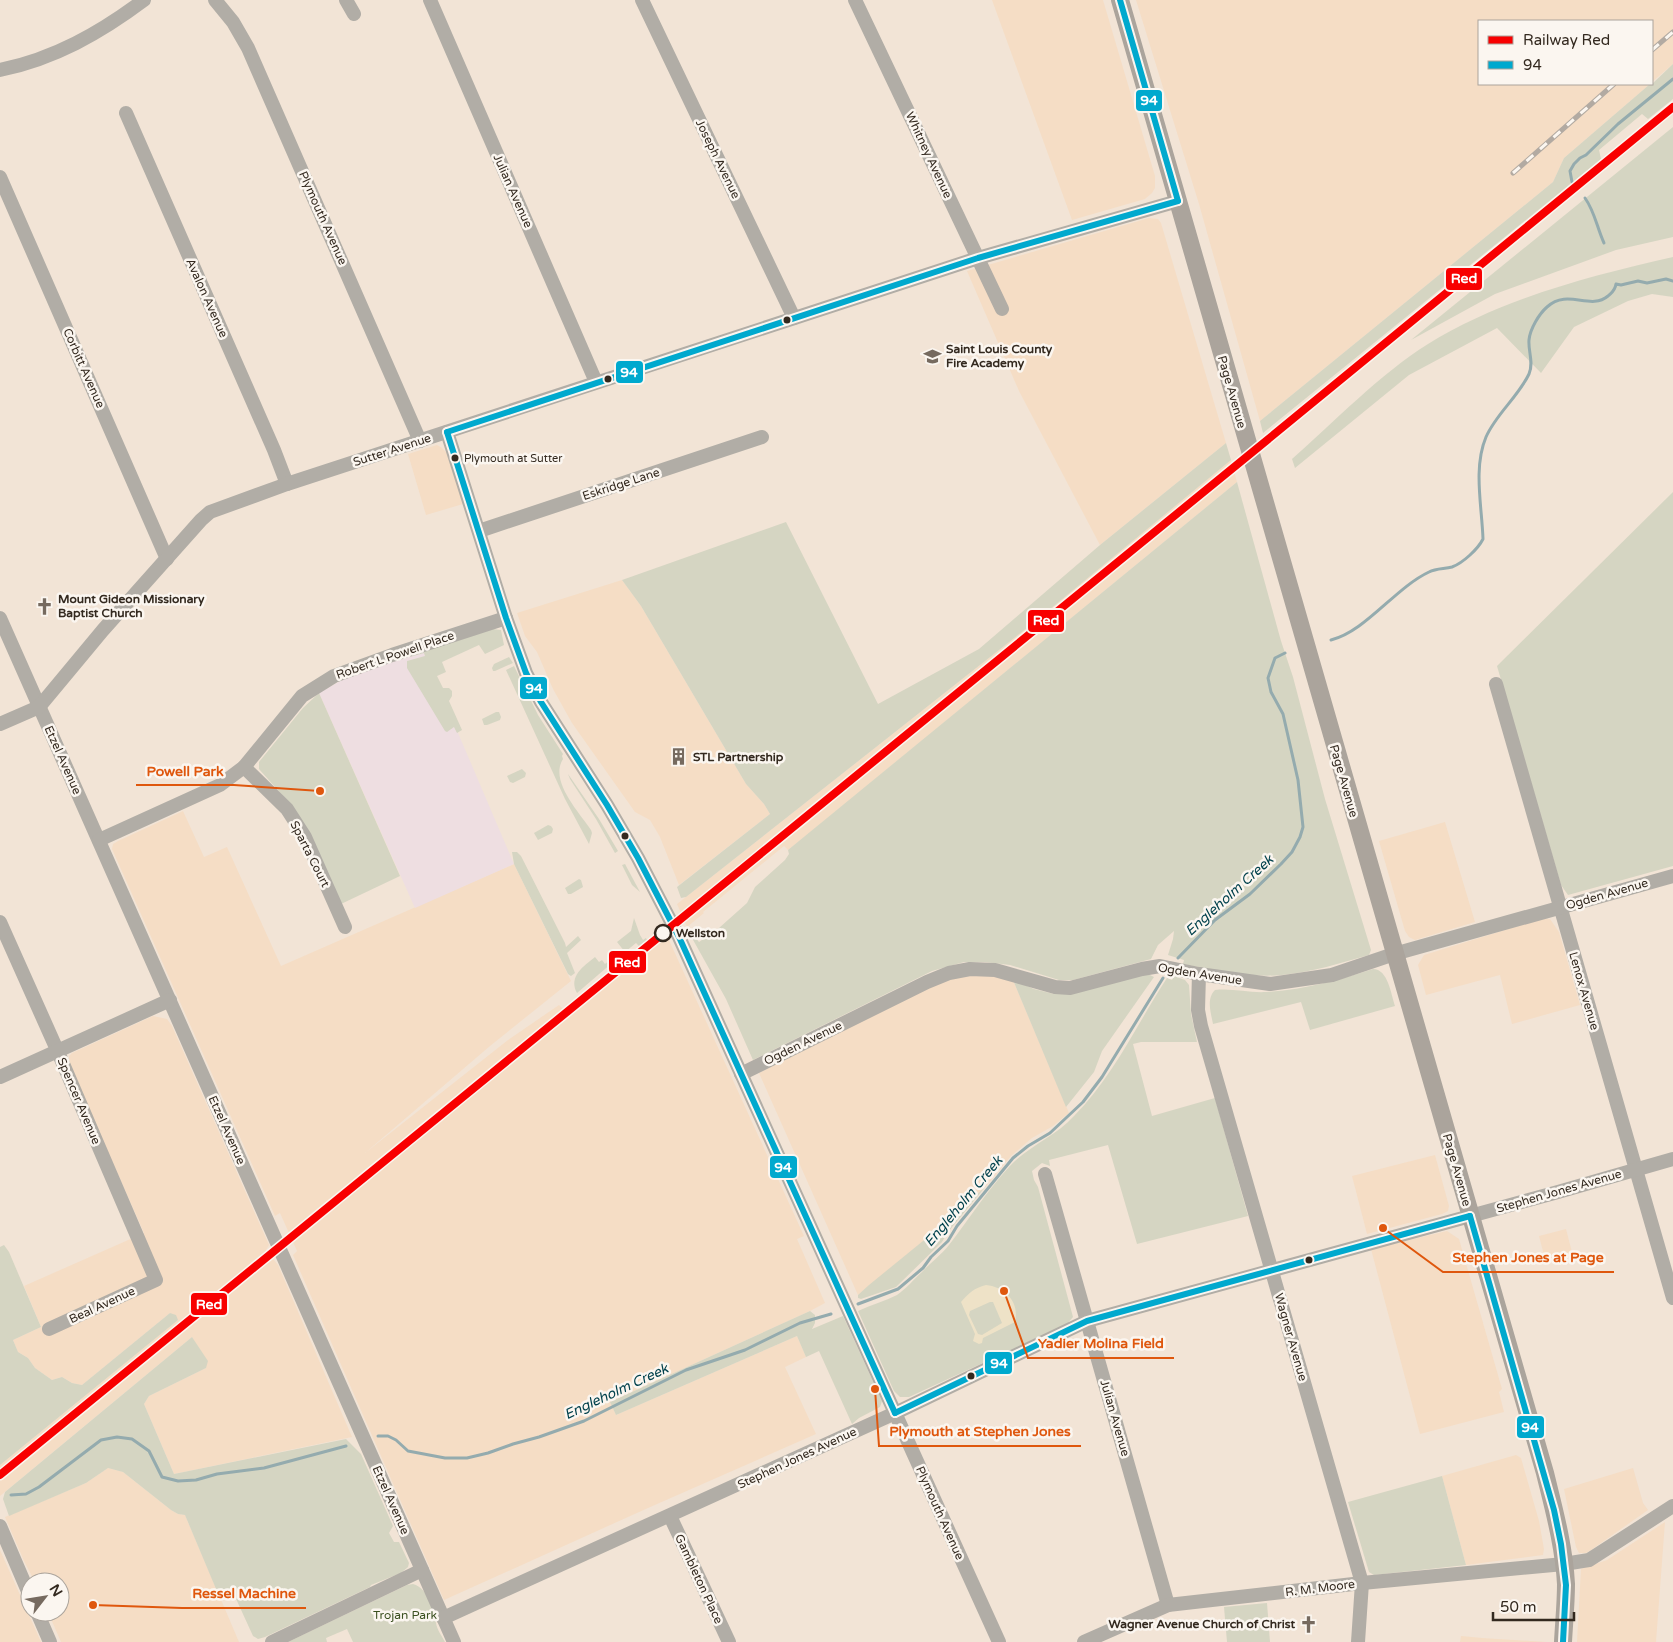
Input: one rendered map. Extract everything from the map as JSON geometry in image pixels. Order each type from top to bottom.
[{"type":"main road","name":"Page Avenue","points":[[1120,0],[1545,1474],[1558,1527],[1564,1564],[1566,1585],[1563,1642]]},
{"type":"street","points":[[0,70],[45,57],[80,42],[116,21],[144,0]]},
{"type":"street","name":"Plymouth Avenue","points":[[216,0],[233,22],[248,48],[420,441]]},
{"type":"street","points":[[346,0],[354,14]]},
{"type":"street","name":"Julian Avenue","points":[[430,0],[596,382]]},
{"type":"street","name":"Joseph Avenue","points":[[642,0],[794,318]]},
{"type":"street","name":"Whitney Avenue","points":[[855,0],[1002,310]]},
{"type":"street","name":"Avalon Avenue","points":[[126,113],[274,450],[287,484]]},
{"type":"street","name":"Corbitt Avenue","points":[[0,177],[167,559]]},
{"type":"street","name":"Sutter Avenue","points":[[0,724],[39,707],[104,630],[210,512],[287,484],[978,258],[1178,201]]},
{"type":"street","name":"Plymouth Avenue","points":[[447,432],[506,618],[526,673],[540,702],[607,805],[656,891],[999,1642]]},
{"type":"street","name":"Eskridge Lane","points":[[479,531],[762,437]]},
{"type":"street","name":"Etzel Avenue","points":[[0,618],[454,1642]]},
{"type":"street","name":"Robert L Powell Place","points":[[99,840],[220,785],[244,767],[302,696],[334,676],[506,618]]},
{"type":"street","name":"Lenox Avenue","points":[[1496,684],[1673,1298]]},
{"type":"street","name":"Sparta Court","points":[[244,767],[287,809],[304,837],[345,927]]},
{"type":"street","name":"Ogden Avenue","points":[[741,1074],[927,982],[948,974],[970,969],[995,970],[1055,987],[1070,988],[1151,967],[1169,967],[1199,974],[1270,984],[1332,975],[1394,954],[1673,876]]},
{"type":"street","name":"Spencer Avenue","points":[[0,922],[156,1280]]},
{"type":"street","name":"Wagner Avenue","points":[[1199,974],[1199,1018],[1362,1583],[1358,1642]]},
{"type":"street","points":[[0,1077],[170,1000]]},
{"type":"street","name":"Stephen Jones Avenue","points":[[443,1618],[895,1414],[1087,1321],[1673,1159]]},
{"type":"street","name":"Julian Avenue","points":[[1045,1174],[1168,1605]]},
{"type":"street","name":"Beal Avenue","points":[[49,1329],[156,1280]]},
{"type":"street","name":"R. M. Moore","points":[[1084,1642],[1168,1605],[1589,1560],[1673,1506]]},
{"type":"street","name":"Gambleton Place","points":[[670,1516],[728,1642]]},
{"type":"street","points":[[0,1526],[20,1573]]},
{"type":"street","points":[[272,1642],[422,1570]]},
{"type":"street","points":[[41,1622],[50,1642]]},
{"type":"shaded area","points":[[992,0],[1103,0],[1155,176],[1155,188],[1145,199],[1072,220]]},
{"type":"shaded area","points":[[1136,0],[1673,0],[1673,64],[1653,81],[1653,20],[1478,20],[1478,85],[1649,85],[1564,158],[1553,182],[1260,421],[1199,204]]},
{"type":"shaded area","points":[[1149,218],[1158,219],[1161,223],[1226,443],[1100,545],[1019,391],[967,271]]},
{"type":"shaded area","points":[[437,445],[447,453],[463,504],[426,515],[408,454]]},
{"type":"shaded area","points":[[1231,460],[1237,482],[806,836],[788,850],[784,846],[687,927],[677,904],[1032,624]]},
{"type":"shaded area","points":[[622,580],[641,606],[746,784],[764,804],[770,814],[679,885],[660,837],[650,820],[635,812],[572,723],[553,689],[537,652],[525,636],[517,613]]},
{"type":"shaded area","points":[[423,651],[514,864],[415,908],[319,693],[342,680]]},
{"type":"shaded area","points":[[183,811],[204,857],[227,847],[281,966],[514,864],[571,981],[490,1046],[365,1153],[508,1040],[559,1005],[564,1010],[645,945],[644,943],[663,927],[804,1236],[797,1239],[825,1303],[610,1402],[616,1415],[797,1336],[806,1357],[785,1367],[816,1434],[444,1600],[293,1255],[297,1251],[280,1213],[275,1216],[112,849],[113,844],[118,841]]},
{"type":"shaded area","points":[[1445,822],[1475,922],[1415,940],[1409,937],[1405,931],[1379,841]]},
{"type":"shaded area","points":[[1544,918],[1550,919],[1559,932],[1580,1005],[1512,1024],[1500,975],[1426,995],[1418,965],[1424,955]]},
{"type":"shaded area","points":[[970,976],[993,976],[1013,980],[1069,1113],[1053,1126],[1032,1138],[1011,1156],[986,1186],[961,1210],[858,1295],[759,1073],[929,987],[951,979]]},
{"type":"shaded area","points":[[153,1016],[167,1019],[172,1026],[269,1245],[266,1250],[278,1265],[352,1437],[174,1474],[144,1404],[149,1396],[206,1368],[192,1337],[0,1496],[0,1465],[178,1320],[170,1313],[82,1385],[72,1383],[62,1377],[52,1380],[35,1368],[28,1358],[18,1352],[13,1340],[41,1327],[24,1286],[144,1233],[69,1064],[69,1056]]},
{"type":"shaded area","points":[[1435,1155],[1449,1206],[1448,1211],[1367,1234],[1352,1176]]},
{"type":"shaded area","points":[[1566,1229],[1573,1256],[1546,1263],[1539,1236]]},
{"type":"shaded area","points":[[1447,1231],[1459,1239],[1502,1389],[1499,1392],[1504,1412],[1420,1434],[1371,1249]]},
{"type":"shaded area","points":[[1516,1455],[1521,1458],[1539,1521],[1544,1549],[1543,1555],[1466,1565],[1442,1476]]},
{"type":"shaded area","points":[[108,1468],[123,1472],[171,1510],[185,1515],[239,1642],[61,1642],[52,1622],[70,1622],[70,1572],[30,1572],[5,1517],[86,1483]]},
{"type":"shaded area","points":[[1633,1468],[1643,1503],[1648,1510],[1591,1550],[1586,1553],[1579,1553],[1576,1547],[1564,1489]]},
{"type":"shaded area","points":[[1665,1522],[1656,1642],[1577,1642],[1581,1569],[1607,1560]]},
{"type":"shaded area","points":[[0,1550],[20,1595],[20,1622],[32,1622],[41,1642],[0,1642]]},
{"type":"shaded area","points":[[1461,1636],[1482,1638],[1547,1642],[1460,1642]]},
{"type":"green space","points":[[1673,64],[1673,99],[1648,119],[1642,114],[1599,150],[1601,159],[1263,433],[1260,421],[1553,182],[1564,158]]},
{"type":"green space","points":[[1673,127],[1673,237],[1616,250],[1495,294],[1411,340]]},
{"type":"green space","points":[[1673,257],[1673,297],[1652,294],[1628,301],[1574,327],[1541,373],[1497,328],[1409,375],[1295,468],[1292,459],[1392,369],[1428,344],[1456,328],[1485,314],[1546,291],[1610,272]]},
{"type":"green space","points":[[1226,443],[1231,460],[1032,624],[686,897],[681,898],[677,887],[770,814],[764,804],[746,784],[641,606],[622,580],[786,522],[878,704],[979,649],[1100,545]]},
{"type":"green space","points":[[1237,482],[1281,641],[1293,677],[1325,799],[1371,950],[1369,955],[1293,974],[1270,976],[1220,971],[1183,964],[1184,960],[1168,955],[1174,931],[1158,945],[1151,959],[1073,980],[1059,980],[1010,965],[964,962],[932,971],[753,1060],[726,999],[692,938],[694,936],[699,942],[719,928],[747,903],[755,887],[785,860],[789,854],[788,850]]},
{"type":"green space","points":[[1673,492],[1673,866],[1568,895],[1561,885],[1497,666]]},
{"type":"green space","points":[[493,629],[501,630],[504,645],[485,654],[479,645],[442,662],[446,672],[437,676],[443,688],[449,688],[452,691],[449,701],[462,730],[457,733],[454,727],[447,732],[407,668],[407,661],[425,656],[424,653],[410,657],[412,655]]},
{"type":"green space","points":[[509,657],[513,663],[493,671],[494,664]]},
{"type":"green space","points":[[514,666],[538,715],[563,754],[560,777],[567,796],[591,830],[589,844],[565,799],[506,670]]},
{"type":"green space","points":[[319,693],[400,876],[341,904],[293,807],[259,769],[259,762],[303,708]]},
{"type":"green space","points":[[499,712],[500,720],[484,725],[482,719]]},
{"type":"green space","points":[[522,769],[526,773],[525,777],[513,783],[510,782],[507,776]]},
{"type":"green space","points":[[568,774],[599,819],[618,851],[615,853],[596,819]]},
{"type":"green space","points":[[548,825],[553,829],[552,833],[538,840],[534,833]]},
{"type":"green space","points":[[512,852],[517,852],[521,856],[566,947],[578,936],[581,940],[567,953],[575,973],[571,976],[568,974],[514,864]]},
{"type":"green space","points":[[625,864],[640,892],[632,885],[622,865]]},
{"type":"green space","points":[[579,879],[583,887],[568,894],[565,888]]},
{"type":"green space","points":[[634,918],[640,935],[643,940],[646,938],[647,940],[639,946],[636,943],[625,952],[617,942],[631,931]]},
{"type":"green space","points":[[612,952],[619,957],[577,993],[574,981],[578,972],[595,957],[599,962],[602,960],[605,964],[612,958],[610,954]]},
{"type":"green space","points":[[1373,969],[1382,973],[1385,978],[1395,1006],[1310,1030],[1301,1002],[1213,1024],[1210,1002],[1215,990],[1280,991],[1334,981]]},
{"type":"green space","points":[[1146,973],[1154,977],[1102,1051],[1094,1072],[1066,1107],[1013,980],[1034,989],[1054,994]]},
{"type":"green space","points":[[1174,976],[1185,980],[1189,985],[1191,1014],[1197,1042],[1141,1042],[1133,1044],[1152,1116],[1215,1098],[1248,1216],[1137,1244],[1108,1145],[1049,1160],[1050,1166],[1042,1163],[1032,1171],[1073,1317],[1067,1324],[909,1397],[900,1397],[894,1391],[858,1311],[897,1295],[904,1290],[946,1249],[1009,1167],[1024,1153],[1058,1130],[1074,1116],[1088,1101],[1113,1067],[1167,978],[1172,980]]},
{"type":"green space","points":[[986,1186],[942,1242],[896,1287],[861,1299],[858,1298],[858,1295],[869,1285],[961,1210]]},
{"type":"green space","points":[[4,1245],[9,1252],[41,1327],[13,1340],[18,1352],[28,1358],[35,1368],[52,1380],[62,1377],[72,1383],[82,1385],[170,1313],[176,1315],[178,1320],[0,1465],[0,1247]]},
{"type":"green space","points":[[810,1311],[815,1315],[815,1323],[812,1329],[843,1316],[882,1401],[880,1407],[852,1424],[819,1351],[806,1357],[797,1336],[616,1415],[610,1402]]},
{"type":"green space","points":[[192,1337],[208,1361],[206,1368],[149,1396],[144,1404],[174,1474],[346,1439],[361,1454],[393,1526],[389,1533],[394,1542],[399,1542],[409,1563],[408,1567],[401,1573],[371,1585],[258,1639],[253,1636],[232,1590],[219,1596],[185,1515],[171,1510],[123,1472],[108,1468],[86,1483],[9,1516],[3,1499],[5,1492]]},
{"type":"green space","points":[[1442,1476],[1466,1565],[1374,1575],[1369,1572],[1348,1502]]},
{"type":"green space","name":"Trojan Park","points":[[413,1584],[427,1595],[432,1606],[437,1628],[445,1642],[353,1642],[347,1629],[326,1638],[327,1642],[288,1642],[407,1585]]},
{"type":"green space","points":[[1267,1603],[1270,1642],[1227,1642],[1224,1607]]},
{"type":"sand","points":[[986,1285],[1005,1292],[1010,1297],[1016,1315],[1015,1322],[983,1338],[982,1343],[979,1344],[973,1341],[975,1334],[961,1302],[972,1291]],"holes":[[[993,1302],[1002,1323],[982,1335],[978,1334],[969,1315],[970,1311]]]},
{"type":"waterway","name":"Engleholm Creek","points":[[1572,182],[1570,171],[1574,164],[1618,124],[1673,79]]},
{"type":"waterway","name":"Engleholm Creek","points":[[1585,198],[1604,243]]},
{"type":"waterway","name":"Engleholm Creek","points":[[1331,640],[1356,628],[1416,579],[1437,569],[1452,567],[1461,562],[1481,543],[1483,539],[1479,474],[1482,449],[1490,429],[1529,374],[1531,366],[1529,344],[1531,331],[1544,310],[1563,299],[1601,300],[1613,291],[1616,284],[1621,285],[1638,281],[1647,283],[1666,279],[1673,281]]},
{"type":"waterway","name":"Engleholm Creek","points":[[1178,958],[1215,920],[1250,894],[1281,864],[1292,852],[1300,837],[1303,827],[1298,780],[1283,714],[1271,692],[1268,678],[1275,658],[1285,653]]},
{"type":"waterway","name":"Engleholm Creek","points":[[858,1304],[898,1289],[923,1268],[931,1257],[948,1241],[957,1226],[1013,1158],[1028,1146],[1050,1133],[1083,1102],[1102,1077],[1163,978]]},
{"type":"waterway","name":"Engleholm Creek","points":[[378,1436],[388,1436],[396,1440],[408,1451],[445,1458],[467,1458],[488,1453],[584,1421],[686,1370],[745,1350],[800,1323],[831,1314]]},
{"type":"waterway","name":"Engleholm Creek","points":[[11,1495],[26,1494],[39,1487],[101,1440],[117,1437],[132,1439],[149,1451],[162,1477],[178,1481],[196,1480],[217,1474],[264,1468],[346,1446]]},
{"type":"railway","points":[[1653,49],[1673,32]]},
{"type":"railway","points":[[1513,173],[1613,85]]},
{"type":"rail line","name":"Red","points":[[0,1475],[1673,107]]},
{"type":"transit line","name":"94","points":[[1120,0],[1178,201]]},
{"type":"transit line","name":"94","points":[[447,432],[978,258],[1178,201]]},
{"type":"transit line","name":"94","points":[[447,432],[506,618],[526,673],[541,702],[607,805],[638,858],[679,937],[895,1413]]},
{"type":"transit line","name":"94","points":[[1470,1216],[1554,1510],[1561,1544],[1566,1585],[1563,1642]]},
{"type":"transit line","name":"94","points":[[895,1413],[1087,1321],[1470,1216]]},
{"type":"place","name":"Saint Louis County Fire Academy","points":[[932,356]]},
{"type":"place","name":"Plymouth at Sutter","points":[[455,458]]},
{"type":"place","name":"Mount Gideon Missionary Baptist Church","points":[[44,606]]},
{"type":"place","name":"STL Partnership","points":[[679,757]]},
{"type":"place","name":"Powell Park","points":[[320,791]]},
{"type":"place","name":"Wellston","points":[[663,933]]},
{"type":"place","name":"Stephen Jones at Page","points":[[1383,1228]]},
{"type":"place","name":"Yadier Molina Field","points":[[1004,1291]]},
{"type":"place","name":"Plymouth at Stephen Jones","points":[[875,1389]]},
{"type":"place","name":"Ressel Machine","points":[[93,1605]]},
{"type":"place","name":"Wagner Avenue Church of Christ","points":[[1309,1624]]}]
